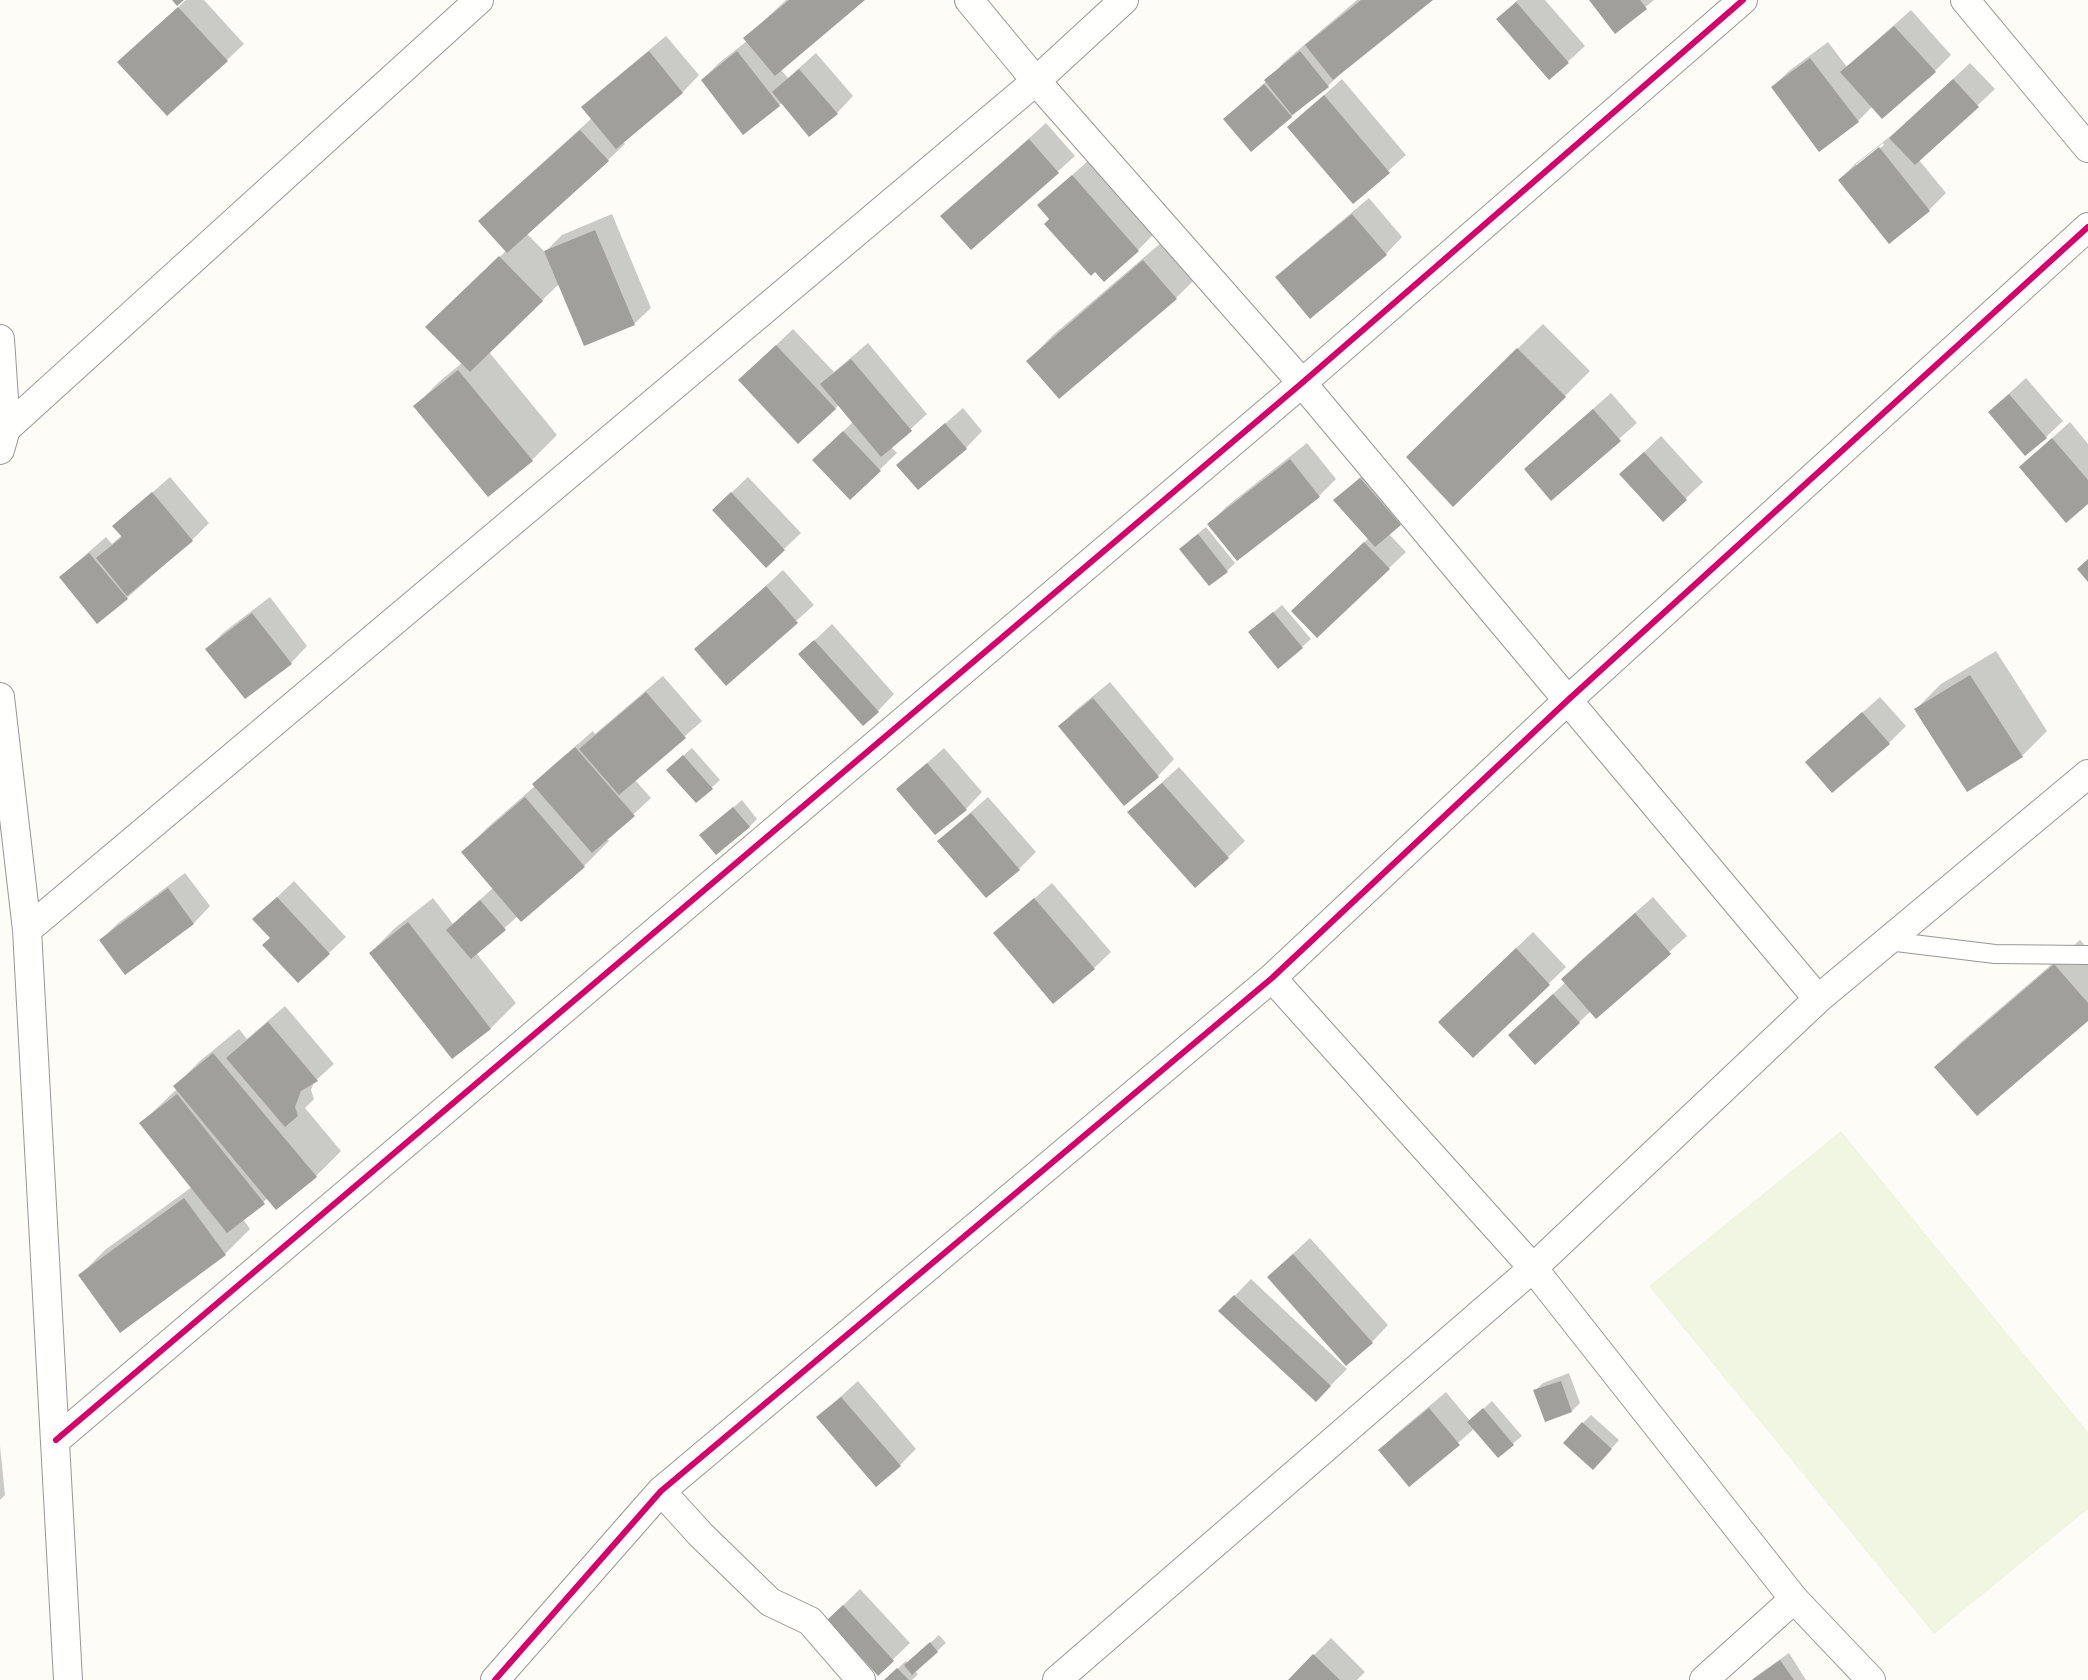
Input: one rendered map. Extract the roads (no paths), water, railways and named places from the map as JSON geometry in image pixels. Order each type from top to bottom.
[{"type":"street","points":[[3,440],[479,0]]},
{"type":"street","points":[[969,0],[1036,81],[1302,383],[1818,999]]},
{"type":"street","points":[[27,930],[1036,81],[1124,0]]},
{"type":"street","points":[[56,1440],[1302,383],[1743,0]]},
{"type":"street","points":[[1965,0],[2088,148]]},
{"type":"street","points":[[495,1680],[661,1491],[1272,978],[1568,700],[2088,227]]},
{"type":"street","points":[[0,339],[3,440]]},
{"type":"street","points":[[0,697],[27,930],[68,1680]]},
{"type":"street","points":[[1057,1680],[1533,1268],[1818,999],[2088,774]]},
{"type":"street","points":[[1272,978],[1533,1268],[1794,1599],[1871,1680]]},
{"type":"street","points":[[661,1491],[701,1535],[770,1602],[810,1622],[861,1680]]},
{"type":"street","points":[[1704,1680],[1794,1599]]},
{"type":"lane","points":[[1888,941],[1995,954],[2088,955]]}]
